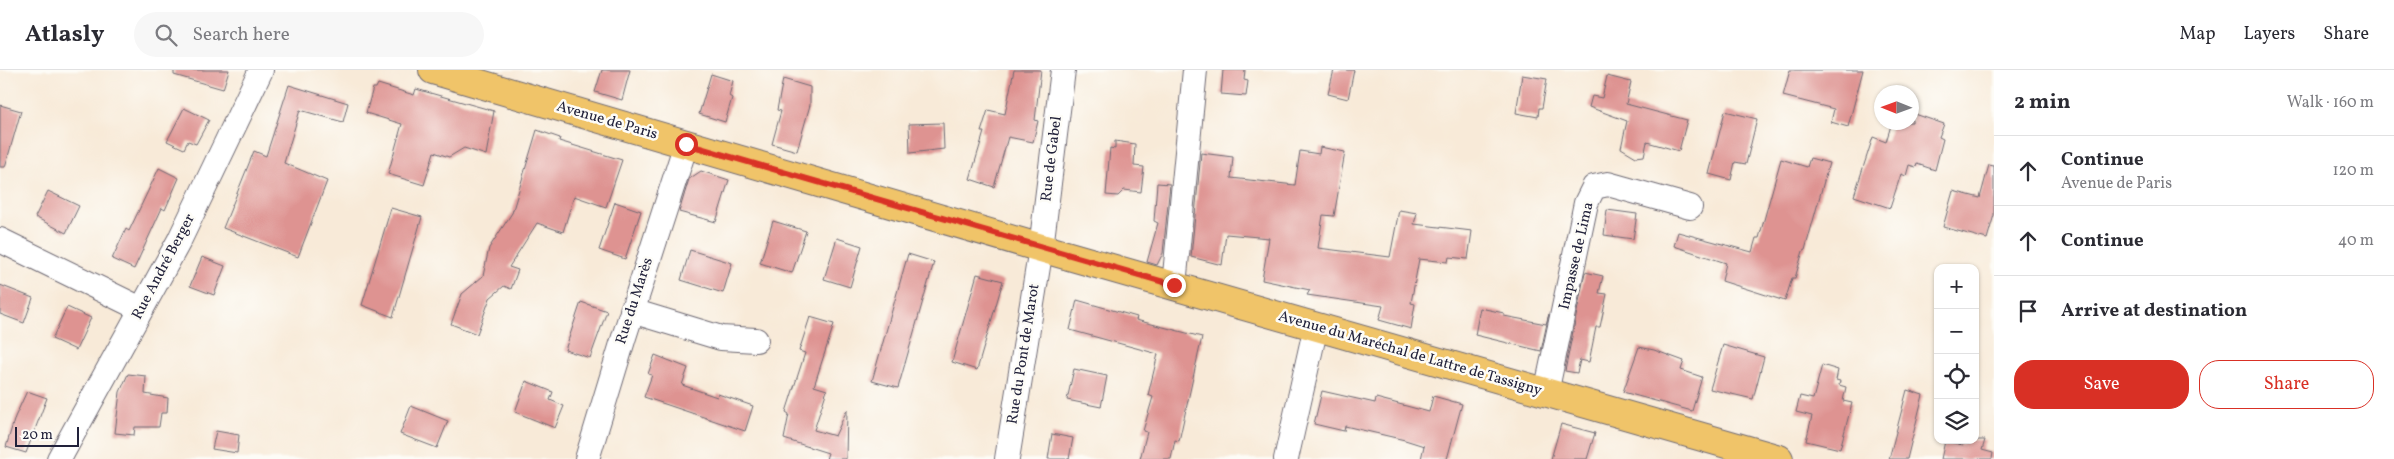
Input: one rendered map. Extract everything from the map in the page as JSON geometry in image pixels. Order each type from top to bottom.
[{"type":"main road","name":"Avenue de Paris","points":[[433,70],[483,77],[686,144],[1041,248]]},
{"type":"main road","name":"Avenue du Maréchal de Lattre de Tassigny","points":[[1041,248],[1779,459]]},
{"type":"street","name":"Rue André Berger","points":[[59,459],[179,241],[260,70]]},
{"type":"street","name":"Rue de Gabel","points":[[1041,248],[1063,70]]},
{"type":"street","points":[[1174,285],[1195,70]]},
{"type":"street","name":"Rue du Marès","points":[[587,459],[686,144]]},
{"type":"street","name":"Impasse de Lima","points":[[1546,393],[1586,203],[1594,187],[1608,184],[1690,207]]},
{"type":"street","points":[[0,240],[141,309]]},
{"type":"street","name":"Rue du Pont de Marot","points":[[1007,459],[1041,248]]},
{"type":"street","points":[[632,311],[721,338],[756,340]]},
{"type":"street","points":[[1286,459],[1316,326]]},
{"type":"building","points":[[174,70],[229,70],[223,89],[174,75]]},
{"type":"building","points":[[602,70],[630,70],[622,100],[595,92]]},
{"type":"building","points":[[1014,70],[1041,70],[1035,120],[1038,121],[1033,142],[1008,137],[994,187],[970,179],[984,132],[981,132],[988,110],[1005,114]]},
{"type":"building","points":[[1223,70],[1245,70],[1244,80],[1248,81],[1246,96],[1221,94]]},
{"type":"building","points":[[1334,70],[1354,70],[1348,99],[1328,94]]},
{"type":"building","points":[[1790,70],[1863,70],[1848,127],[1831,122],[1834,109],[1783,96]]},
{"type":"building","points":[[711,74],[733,81],[729,96],[732,98],[725,122],[699,114]]},
{"type":"building","points":[[1522,75],[1547,79],[1542,108],[1539,108],[1538,117],[1516,113]]},
{"type":"building","points":[[1607,76],[1631,82],[1626,104],[1687,120],[1679,151],[1647,142],[1644,156],[1636,157],[1621,148],[1627,121],[1589,107],[1592,96],[1602,98]]},
{"type":"building","points":[[783,79],[810,87],[810,105],[797,151],[772,144],[781,111],[777,110]]},
{"type":"building","points":[[378,84],[414,95],[416,89],[494,111],[486,155],[464,148],[449,157],[434,152],[424,185],[388,174],[402,124],[366,113],[373,88],[376,88]]},
{"type":"building","points":[[289,85],[348,103],[343,122],[300,110],[284,163],[327,181],[298,257],[223,228],[254,151],[266,156]]},
{"type":"building","points":[[0,105],[21,111],[5,167],[0,167]]},
{"type":"building","points":[[184,108],[209,120],[196,144],[188,141],[184,149],[167,141]]},
{"type":"building","points":[[1725,111],[1757,119],[1746,164],[1735,162],[1731,180],[1709,174]]},
{"type":"building","points":[[1919,115],[1944,124],[1939,137],[1943,139],[1935,170],[1917,164],[1916,167],[1909,165],[1906,176],[1901,174],[1890,208],[1854,196],[1873,137],[1886,142],[1890,130],[1919,130]]},
{"type":"building","points":[[943,123],[944,149],[910,153],[909,124]]},
{"type":"building","points":[[537,130],[560,138],[559,141],[622,160],[606,207],[574,196],[563,232],[537,223],[509,267],[518,270],[511,289],[504,286],[490,298],[477,334],[451,324],[462,294],[483,276],[489,248],[512,213]]},
{"type":"building","points":[[1115,141],[1135,144],[1134,166],[1144,167],[1141,192],[1124,190],[1118,196],[1106,195],[1110,148],[1115,149]]},
{"type":"building","points":[[1320,147],[1345,152],[1334,216],[1323,215],[1318,248],[1390,257],[1399,210],[1417,213],[1414,224],[1472,231],[1468,259],[1449,257],[1448,262],[1419,259],[1411,303],[1415,304],[1411,329],[1379,320],[1383,306],[1307,295],[1310,290],[1262,280],[1269,238],[1226,234],[1222,265],[1191,257],[1201,153],[1233,157],[1231,178],[1295,185],[1300,151],[1319,154]]},
{"type":"building","points":[[1810,158],[1829,163],[1805,250],[1803,251],[1795,278],[1792,278],[1785,301],[1722,281],[1726,263],[1674,246],[1678,232],[1752,252],[1756,238],[1759,238],[1781,159],[1807,167]]},
{"type":"building","points":[[1989,165],[1994,166],[1994,215],[1987,239],[1943,227],[1953,191],[1980,198]]},
{"type":"building","points":[[159,168],[179,178],[165,210],[162,208],[134,269],[112,259],[126,229],[129,231]]},
{"type":"building","points":[[701,171],[729,180],[716,222],[679,212],[689,179]]},
{"type":"building","points":[[1157,183],[1170,184],[1163,253],[1157,265],[1147,262],[1158,223],[1154,221]]},
{"type":"building","points":[[48,191],[79,206],[66,233],[35,217]]},
{"type":"building","points":[[615,202],[641,211],[625,259],[599,250]]},
{"type":"building","points":[[391,208],[422,217],[393,317],[362,305]]},
{"type":"building","points":[[1607,210],[1637,214],[1633,239],[1604,235]]},
{"type":"building","points":[[773,221],[806,231],[792,273],[760,263]]},
{"type":"building","points":[[837,238],[862,246],[850,287],[824,279]]},
{"type":"building","points":[[690,250],[732,263],[723,293],[681,280]]},
{"type":"building","points":[[908,254],[934,262],[898,388],[872,381]]},
{"type":"building","points":[[202,257],[225,266],[214,295],[190,286]]},
{"type":"building","points":[[1585,272],[1603,276],[1599,293],[1607,294],[1600,327],[1596,327],[1589,362],[1580,360],[1577,373],[1565,371]]},
{"type":"building","points":[[977,274],[1003,281],[977,370],[952,362]]},
{"type":"building","points":[[0,285],[33,298],[24,323],[0,314]]},
{"type":"building","points":[[1077,300],[1137,317],[1136,320],[1202,337],[1179,441],[1175,440],[1171,459],[1140,459],[1147,432],[1143,431],[1153,397],[1148,395],[1158,354],[1070,330]]},
{"type":"building","points":[[581,302],[607,311],[590,358],[565,350]]},
{"type":"building","points":[[67,307],[91,318],[76,350],[52,339]]},
{"type":"building","points":[[1480,308],[1504,313],[1504,316],[1546,324],[1549,314],[1541,351],[1475,335]]},
{"type":"building","points":[[810,317],[834,324],[814,386],[827,390],[814,430],[835,436],[847,410],[846,459],[826,459],[828,453],[784,439],[789,414],[786,412],[805,353],[799,351]]},
{"type":"building","points":[[1723,345],[1764,357],[1753,399],[1710,389]]},
{"type":"building","points":[[1639,347],[1654,350],[1684,361],[1681,370],[1702,377],[1692,411],[1623,392]]},
{"type":"building","points":[[655,355],[688,368],[682,385],[717,397],[718,394],[753,406],[745,431],[644,397],[652,375],[648,374]]},
{"type":"building","points":[[1822,365],[1838,370],[1836,380],[1840,381],[1839,385],[1846,387],[1843,401],[1852,403],[1840,449],[1806,441],[1812,416],[1796,412],[1800,396],[1813,399]]},
{"type":"building","points":[[1074,369],[1107,376],[1101,407],[1067,400]]},
{"type":"building","points":[[128,374],[146,376],[145,394],[168,398],[167,413],[161,413],[159,427],[135,427],[134,435],[115,433],[120,392]]},
{"type":"building","points":[[526,381],[553,392],[550,400],[564,406],[555,428],[515,412]]},
{"type":"building","points":[[1907,390],[1923,395],[1907,459],[1889,459]]},
{"type":"building","points":[[27,391],[47,398],[26,453],[6,447],[15,417]]},
{"type":"building","points":[[1322,391],[1375,403],[1376,398],[1429,412],[1433,396],[1462,404],[1447,459],[1421,459],[1424,446],[1405,440],[1345,426],[1344,431],[1314,424]]},
{"type":"building","points":[[411,406],[448,421],[437,448],[400,434]]},
{"type":"building","points":[[1561,424],[1595,433],[1587,459],[1551,459]]},
{"type":"building","points":[[216,431],[239,435],[237,453],[212,449]]},
{"type":"building","points":[[1052,434],[1073,438],[1069,459],[1048,459]]},
{"type":"building","points":[[1979,440],[1985,440],[1982,450],[1993,453],[1992,459],[1941,459],[1944,444],[1979,444]]},
{"type":"route","points":[[686,144],[1174,285]]}]
